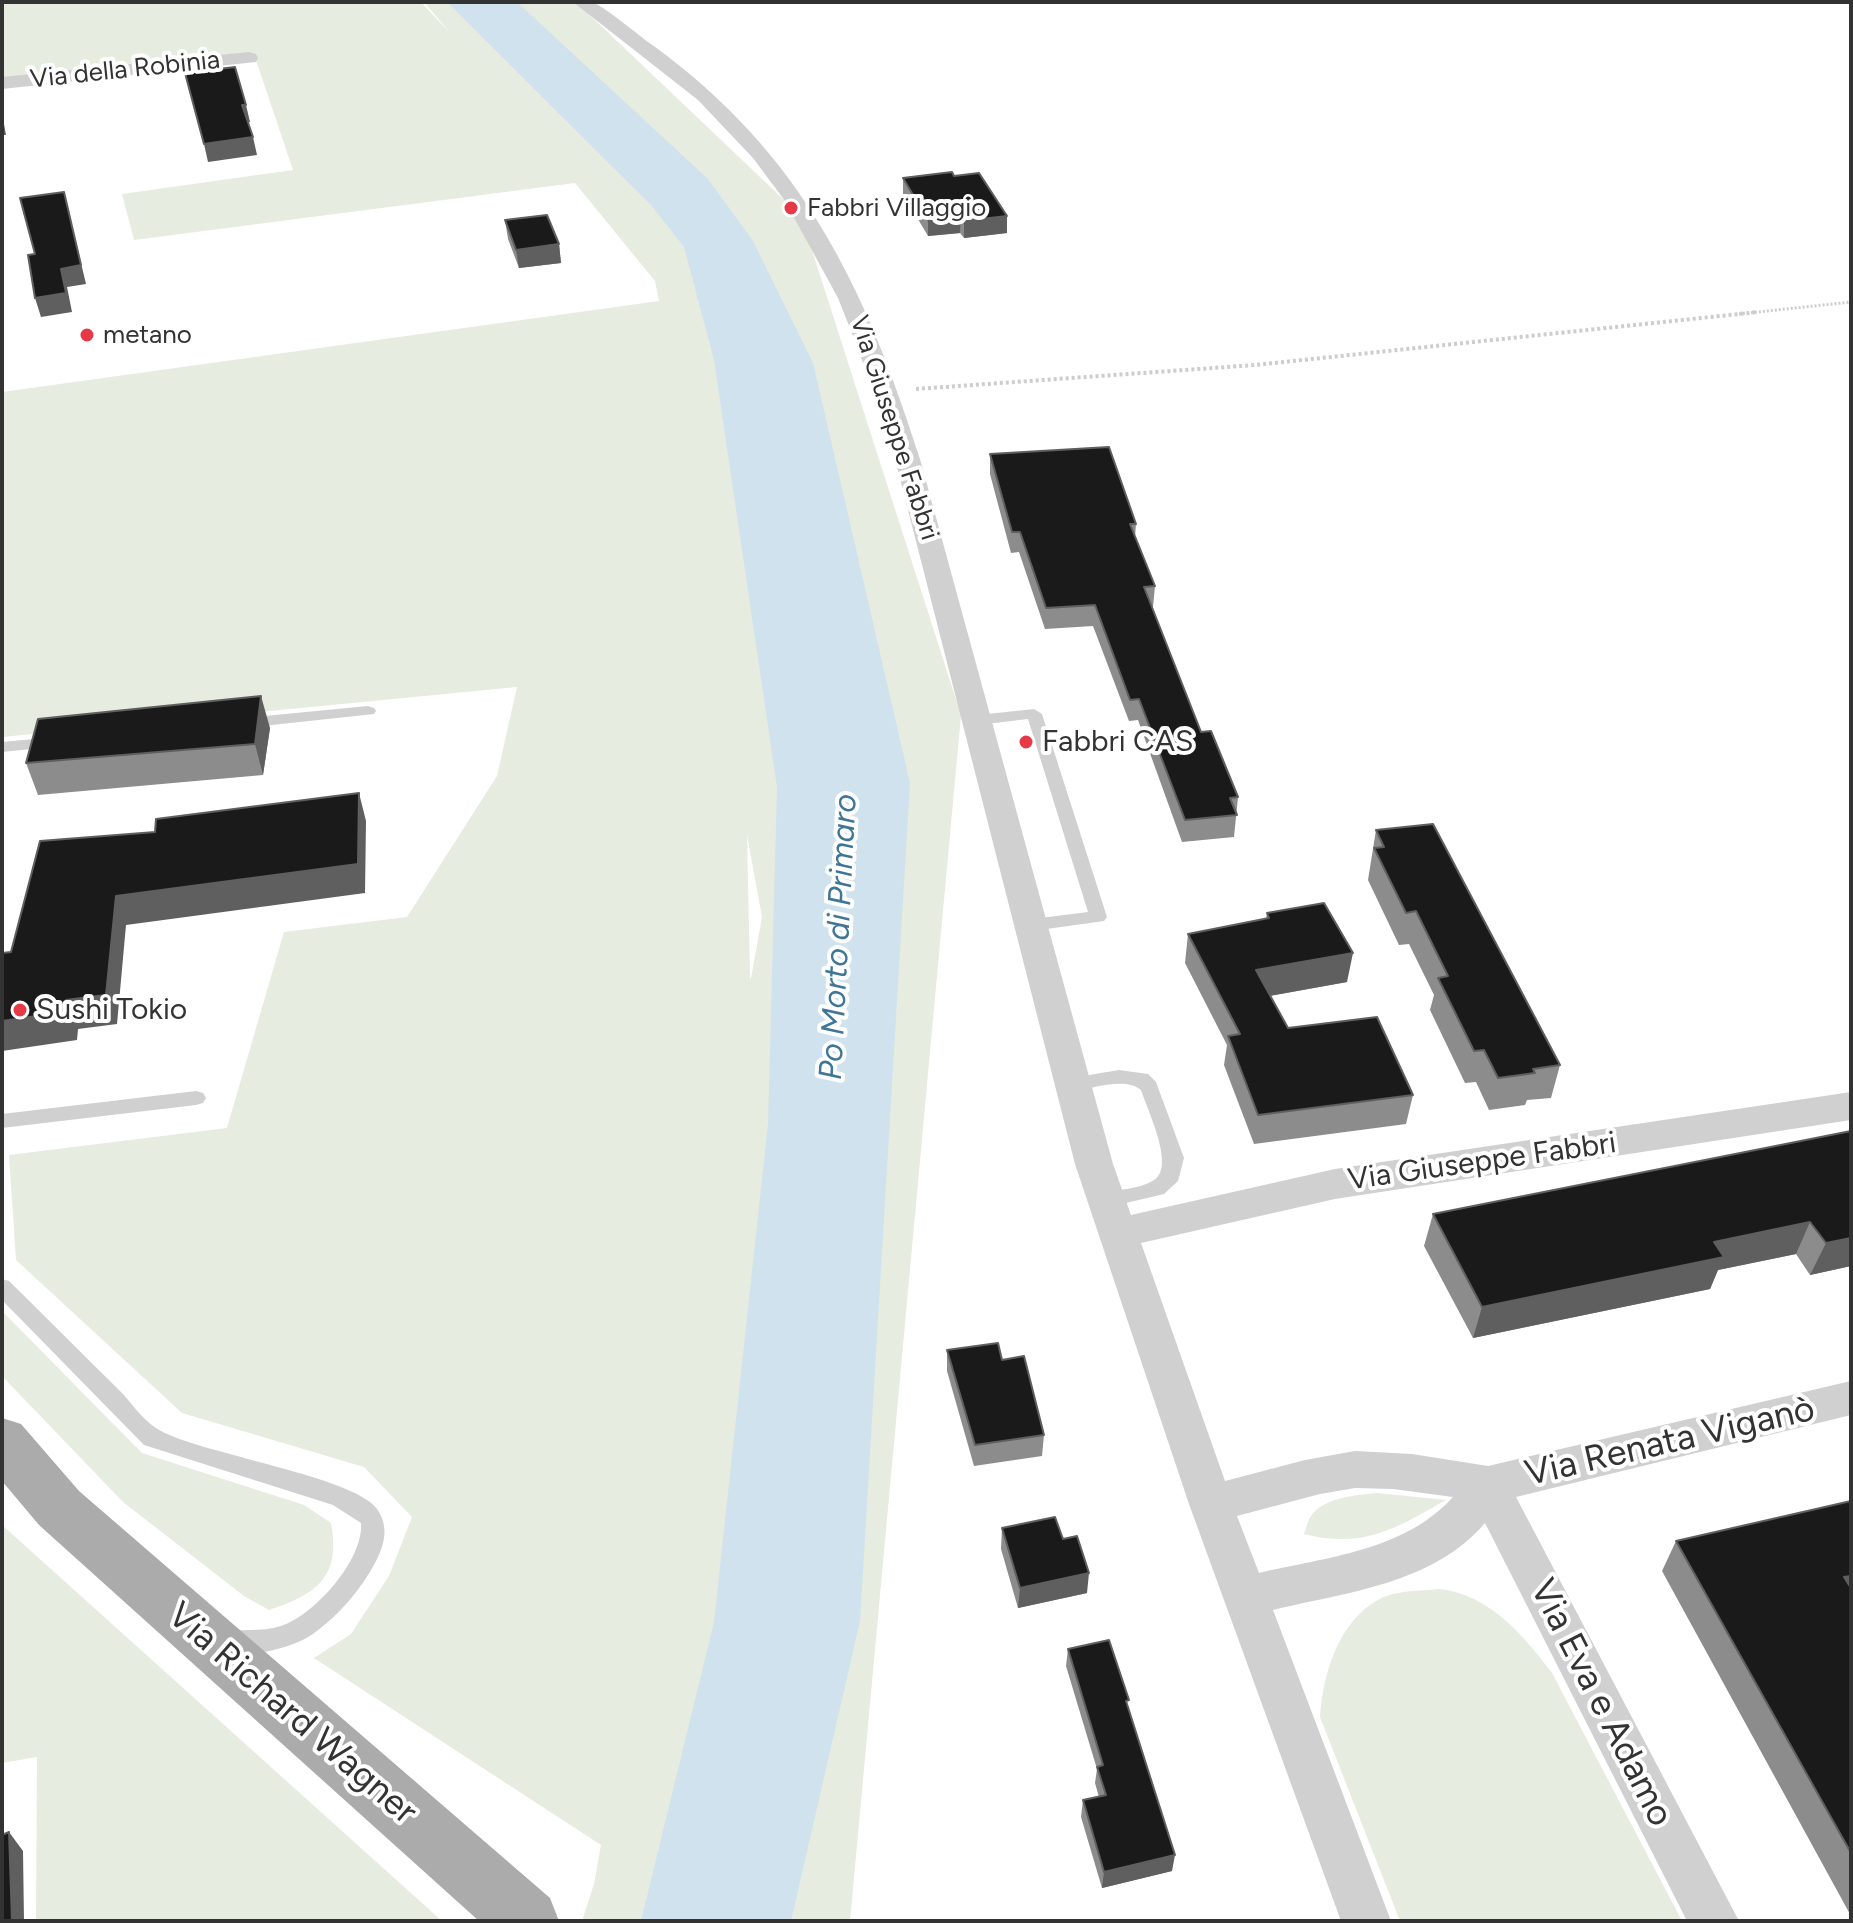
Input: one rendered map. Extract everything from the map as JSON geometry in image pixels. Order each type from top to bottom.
[{"type":"main road","name":"Via Richard Wagner","points":[[2,1441],[59,1508],[527,1921]]},
{"type":"main road","name":"Via Richard Wagner","points":[[2,1472],[59,1508]]},
{"type":"street","name":"Via Giuseppe Fabbri","points":[[582,2],[696,88],[734,124],[801,210],[846,287],[887,391],[978,720],[1071,1085],[1111,1217],[1211,1504],[1366,1921]]},
{"type":"street","name":"Via della Robinia","points":[[2,83],[249,58]]},
{"type":"street","name":"Via Giuseppe Fabbri","points":[[1111,1217],[1851,1106]]},
{"type":"street","name":"Via Renata Viganò","points":[[1211,1504],[1350,1471],[1432,1475],[1488,1485],[1851,1398]]},
{"type":"street","name":"Via Renata Viganò","points":[[1245,1597],[1400,1559],[1424,1549],[1466,1518],[1488,1485]]},
{"type":"street","name":"Via Eva e Adamo","points":[[1488,1485],[1714,1921]]},
{"type":"lane","points":[[224,725],[368,711]]},
{"type":"lane","points":[[978,720],[1034,714],[1098,917],[1032,925]]},
{"type":"lane","points":[[2,747],[66,741]]},
{"type":"lane","points":[[1071,1085],[1119,1077],[1141,1079],[1149,1087],[1174,1158],[1168,1181],[1111,1217]]},
{"type":"lane","points":[[2,1121],[196,1098]]},
{"type":"lane","points":[[2,1287],[152,1438],[339,1497],[371,1518],[375,1530],[368,1552],[344,1590],[316,1620],[287,1637],[211,1643]]},
{"type":"path","points":[[887,391],[1255,365],[1851,302]]},
{"type":"shaded area","points":[[2,2],[421,2],[452,35],[424,2],[576,2],[801,216],[961,715],[850,1921],[582,1921],[594,1884],[601,1845],[314,1658],[351,1634],[389,1576],[412,1517],[364,1467],[182,1413],[16,1260],[9,1155],[227,1128],[284,932],[407,917],[497,776],[517,687],[2,737],[2,392],[659,301],[655,281],[575,183],[134,240],[122,194],[293,170],[254,54],[2,79]],"holes":[[[747,835],[762,917],[750,978]]]},
{"type":"shaded area","points":[[2,1311],[142,1453],[304,1505],[331,1523],[332,1557],[322,1581],[300,1597],[269,1610],[244,1596],[123,1502],[2,1376]]},
{"type":"shaded area","points":[[1377,1493],[1446,1500],[1378,1534],[1344,1539],[1304,1534],[1311,1516],[1324,1505],[1341,1498]]},
{"type":"shaded area","points":[[2,1525],[442,1921],[36,1921],[37,1757],[2,1763]]},
{"type":"shaded area","points":[[1439,1589],[1474,1599],[1504,1619],[1552,1673],[1682,1921],[1400,1921],[1320,1717],[1329,1667],[1352,1622],[1378,1600],[1392,1594]]},
{"type":"water","name":"Po Morto di Primaro","points":[[447,2],[517,2],[708,179],[753,241],[813,363],[910,783],[860,1621],[791,1921],[641,1921],[714,1622],[768,1124],[777,787],[714,360],[684,247],[651,205]]},
{"type":"building","points":[[235,67],[246,105],[242,105],[253,137],[204,144],[185,73]]},
{"type":"building","points":[[952,172],[954,176],[979,173],[1007,216],[964,221],[961,216],[928,220],[903,178]]},
{"type":"building","points":[[64,192],[81,265],[61,269],[66,293],[35,298],[28,255],[35,254],[20,198]]},
{"type":"building","points":[[547,215],[559,244],[516,250],[505,220]]},
{"type":"building","points":[[1109,447],[1136,524],[1130,524],[1155,586],[1144,587],[1201,732],[1211,731],[1238,797],[1230,798],[1237,815],[1185,820],[1139,699],[1130,700],[1095,605],[1046,608],[1020,532],[1012,532],[990,454]]},
{"type":"building","points":[[261,696],[255,744],[26,763],[38,719]]},
{"type":"building","points":[[359,793],[358,864],[116,896],[106,995],[66,1000],[65,1012],[2,1021],[2,953],[11,952],[40,841],[155,832],[156,819]]},
{"type":"building","points":[[1433,824],[1560,1065],[1533,1069],[1535,1073],[1498,1078],[1484,1050],[1474,1051],[1438,978],[1448,976],[1416,911],[1406,913],[1374,848],[1384,847],[1376,830]]},
{"type":"building","points":[[1324,903],[1353,953],[1256,970],[1288,1028],[1377,1017],[1413,1095],[1258,1115],[1228,1036],[1240,1034],[1188,934],[1269,918],[1267,913]]},
{"type":"building","points":[[1851,1131],[1851,1238],[1826,1243],[1810,1222],[1714,1242],[1724,1257],[1482,1307],[1433,1214]]},
{"type":"building","points":[[998,1343],[1002,1360],[1024,1356],[1044,1435],[975,1445],[947,1350]]},
{"type":"building","points":[[1851,1501],[1851,1576],[1844,1577],[1851,1588],[1851,1853],[1676,1541]]},
{"type":"building","points":[[1055,1517],[1063,1539],[1077,1536],[1089,1573],[1020,1588],[1002,1528]]},
{"type":"building","points":[[1109,1640],[1175,1855],[1104,1872],[1083,1800],[1106,1795],[1097,1767],[1103,1765],[1068,1649]]},
{"type":"building","points":[[9,1832],[12,1921],[2,1921],[2,1835]]},
{"type":"place","name":"Fabbri Villaggio","points":[[791,208]]},
{"type":"place","name":"metano","points":[[87,335]]},
{"type":"place","name":"Fabbri CAS","points":[[1026,742]]},
{"type":"place","name":"Sushi Tokio","points":[[20,1010]]}]
